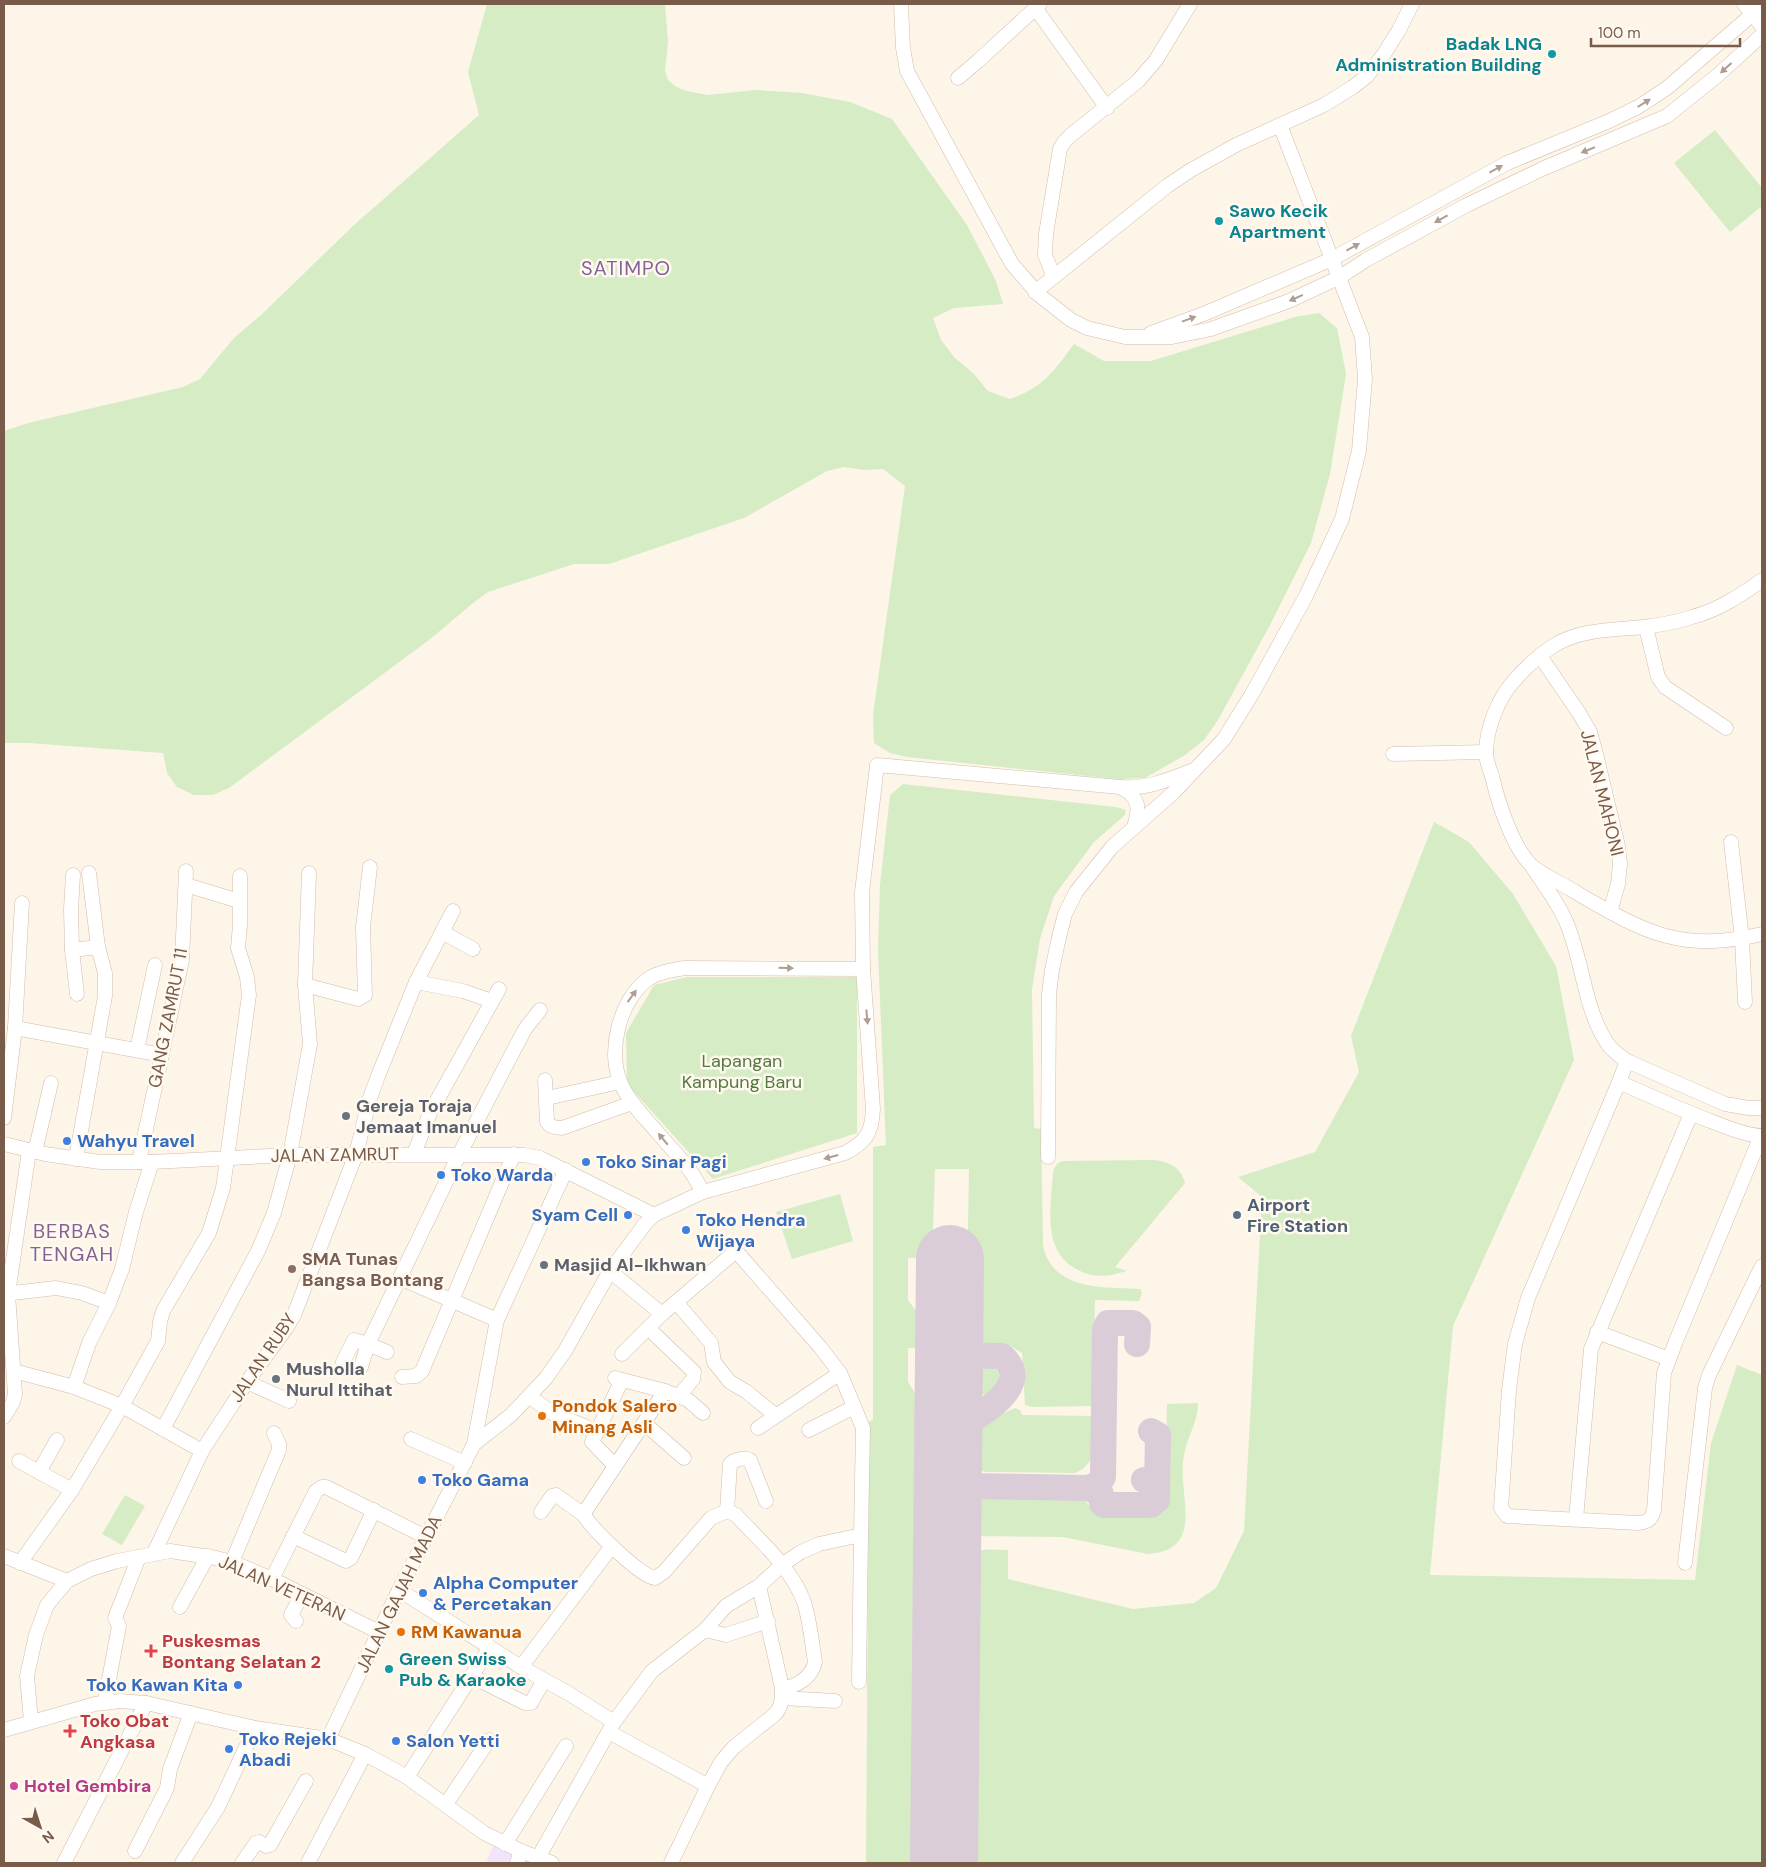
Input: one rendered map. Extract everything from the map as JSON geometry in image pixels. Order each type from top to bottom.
[{"type":"street","points":[[901,4],[903,48],[907,71],[1012,264],[1035,292],[1053,308],[1087,328],[1125,337],[1172,337],[1211,329],[1289,301],[1340,277],[1366,260],[1465,206],[1542,169],[1667,116],[1718,75],[1762,35]]},
{"type":"street","points":[[1054,277],[1045,255],[1060,149],[1071,135],[1107,108],[1138,81],[1156,60],[1190,4]]},
{"type":"street","points":[[1035,292],[1167,186],[1191,170],[1236,145],[1324,105],[1367,76],[1399,30],[1412,4]]},
{"type":"street","points":[[958,78],[1038,6],[1107,108]]},
{"type":"street","points":[[1143,336],[1206,313],[1332,259],[1506,163],[1607,122],[1638,107],[1668,88],[1753,8],[1762,26]]},
{"type":"street","points":[[1607,122],[1613,140]]},
{"type":"street","points":[[1048,1157],[1049,994],[1052,970],[1065,914],[1076,892],[1112,847],[1199,768],[1224,738],[1252,694],[1306,596],[1342,519],[1360,451],[1365,379],[1362,337],[1280,125]]},
{"type":"street","points":[[1762,580],[1721,607],[1692,617],[1646,627],[1598,630],[1553,646],[1512,682],[1497,707],[1486,752],[1506,823],[1518,846],[1556,903],[1566,923],[1594,1015],[1600,1030],[1614,1051],[1627,1061],[1725,1104],[1762,1108]]},
{"type":"street","points":[[1646,627],[1658,676],[1665,687],[1726,728]]},
{"type":"street","name":"JALAN MAHONI","points":[[1540,656],[1580,713],[1590,732],[1595,750],[1618,846],[1620,864],[1618,884],[1610,912]]},
{"type":"street","points":[[1393,754],[1486,752]]},
{"type":"street","points":[[654,1215],[704,1192],[845,1153],[858,1146],[866,1137],[872,1124],[873,1108],[863,969],[862,892],[877,765],[1136,788],[1158,784],[1199,768]]},
{"type":"street","points":[[1120,787],[1129,791],[1137,802],[1139,812],[1134,827]]},
{"type":"street","points":[[1731,842],[1742,939],[1745,1002]]},
{"type":"street","points":[[1532,866],[1610,912],[1664,936],[1697,942],[1742,939],[1762,934]]},
{"type":"street","points":[[306,985],[358,999],[364,995],[364,917],[370,867]]},
{"type":"street","points":[[76,1159],[106,984],[98,947],[90,873]]},
{"type":"street","points":[[163,1430],[258,1251],[274,1213],[290,1155],[310,1044],[306,985],[310,873]]},
{"type":"street","points":[[73,875],[71,909],[72,950],[77,994]]},
{"type":"street","points":[[20,1563],[72,1490],[122,1406],[158,1341],[163,1311],[209,1233],[223,1188],[249,995],[247,978],[238,948],[240,876]]},
{"type":"street","name":"GANG ZAMRUT 11","points":[[74,1387],[87,1349],[122,1269],[136,1212],[162,1055],[182,960],[186,878],[240,901]]},
{"type":"street","points":[[1556,903],[1567,886]]},
{"type":"street","points":[[4,1118],[15,1028],[22,903]]},
{"type":"street","name":"JALAN RUBY","points":[[154,1553],[202,1451],[247,1382],[284,1333],[294,1314],[356,1154],[374,1088],[416,982],[453,911]]},
{"type":"street","points":[[442,932],[473,949]]},
{"type":"street","points":[[72,950],[98,947]]},
{"type":"street","points":[[137,1050],[155,965]]},
{"type":"street","points":[[704,1192],[692,1173],[632,1103],[620,1082],[616,1042],[622,1014],[629,998],[650,978],[684,968],[863,969]]},
{"type":"street","points":[[416,982],[463,991],[492,1001]]},
{"type":"street","points":[[414,1154],[430,1113],[499,988]]},
{"type":"street","points":[[360,1368],[368,1344],[460,1155],[526,1029],[540,1010]]},
{"type":"street","points":[[15,1028],[162,1055]]},
{"type":"street","points":[[1619,1082],[1691,1114],[1745,1133],[1762,1136],[1669,1359],[1663,1387],[1652,1518],[1646,1522],[1638,1523],[1507,1516],[1501,1508],[1512,1362],[1528,1298],[1627,1061]]},
{"type":"street","points":[[545,1080],[547,1098],[546,1122],[558,1128],[632,1103]]},
{"type":"street","points":[[547,1098],[620,1082]]},
{"type":"street","points":[[4,1417],[13,1402],[15,1394],[6,1294],[32,1151],[52,1083]]},
{"type":"street","points":[[1576,1520],[1588,1364],[1591,1349],[1691,1114]]},
{"type":"street","name":"JALAN ZAMRUT","points":[[4,1144],[32,1151],[100,1162],[145,1162],[290,1155],[514,1154],[540,1158],[654,1215]]},
{"type":"street","points":[[402,1376],[416,1376],[422,1372],[514,1154]]},
{"type":"street","points":[[474,1444],[497,1320],[566,1170]]},
{"type":"street","name":"JALAN GAJAH MADA","points":[[328,1739],[399,1590],[474,1444],[498,1426],[546,1378],[565,1351],[610,1271],[654,1215]]},
{"type":"street","points":[[622,1354],[662,1314],[736,1251],[814,1339],[840,1373],[861,1419],[863,1428],[859,1682]]},
{"type":"street","points":[[1685,1563],[1705,1388],[1709,1375],[1762,1266]]},
{"type":"street","points":[[610,1271],[662,1314]]},
{"type":"street","points":[[400,1278],[497,1320]]},
{"type":"street","points":[[6,1294],[56,1288],[82,1293],[108,1303]]},
{"type":"street","points":[[676,1302],[711,1343],[712,1358],[716,1366],[730,1382],[747,1392],[776,1415]]},
{"type":"street","points":[[648,1328],[694,1374]]},
{"type":"street","points":[[1597,1332],[1669,1359]]},
{"type":"street","points":[[343,1362],[354,1340],[387,1352]]},
{"type":"street","points":[[694,1374],[716,1366]]},
{"type":"street","points":[[14,1371],[74,1387],[122,1406],[202,1451]]},
{"type":"street","points":[[758,1428],[840,1373]]},
{"type":"street","points":[[679,1396],[693,1380],[694,1374]]},
{"type":"street","points":[[615,1466],[592,1442],[618,1379],[679,1396],[688,1400],[703,1413]]},
{"type":"street","points":[[247,1382],[289,1401]]},
{"type":"street","points":[[584,1515],[665,1391]]},
{"type":"street","points":[[529,1396],[552,1413],[584,1426],[595,1433]]},
{"type":"street","points":[[809,1430],[854,1407]]},
{"type":"street","points":[[644,1423],[684,1458]]},
{"type":"street","points":[[232,1562],[279,1450],[279,1444],[274,1434]]},
{"type":"street","points":[[411,1439],[465,1464]]},
{"type":"street","points":[[39,1472],[57,1440]]},
{"type":"street","points":[[726,1511],[730,1464],[734,1460],[748,1459],[766,1502]]},
{"type":"street","points":[[19,1462],[72,1490]]},
{"type":"street","points":[[272,1579],[316,1491],[322,1487],[326,1487],[374,1510],[426,1537]]},
{"type":"street","points":[[541,1512],[550,1498],[556,1495],[584,1515],[612,1546],[646,1575],[655,1578],[664,1572],[711,1518],[726,1511],[736,1515],[783,1564],[793,1579],[804,1605],[815,1662],[813,1671],[808,1677],[782,1693]]},
{"type":"street","points":[[293,1536],[346,1561],[351,1558],[374,1510]]},
{"type":"street","points":[[538,1858],[611,1727],[652,1671],[705,1630],[726,1606],[759,1586],[783,1564],[809,1548],[861,1535]]},
{"type":"street","points":[[521,1667],[612,1546]]},
{"type":"street","name":"JALAN VETERAN","points":[[31,1722],[27,1676],[36,1635],[47,1605],[67,1581],[91,1569],[139,1556],[170,1551],[208,1556],[232,1562],[272,1579],[379,1632]]},
{"type":"street","points":[[4,1556],[67,1581]]},
{"type":"street","points":[[105,1701],[119,1626],[115,1618],[139,1556]]},
{"type":"street","points":[[180,1607],[208,1556]]},
{"type":"street","points":[[671,1863],[708,1786],[727,1755],[779,1710],[782,1693],[759,1586]]},
{"type":"street","points":[[399,1590],[521,1667],[568,1693],[611,1727],[708,1786]]},
{"type":"street","points":[[296,1621],[292,1615],[302,1594]]},
{"type":"street","points":[[705,1630],[726,1635],[768,1621]]},
{"type":"street","points":[[408,1777],[490,1647]]},
{"type":"street","points":[[471,1676],[526,1703],[531,1703],[544,1680]]},
{"type":"street","points":[[782,1693],[835,1701]]},
{"type":"street","points":[[4,1730],[105,1701],[131,1701],[255,1728],[328,1739],[365,1754],[408,1777],[484,1832],[505,1844],[519,1857],[538,1858],[552,1863]]},
{"type":"street","points":[[64,1863],[146,1703]]},
{"type":"street","points":[[135,1851],[167,1788],[170,1769],[191,1713]]},
{"type":"street","points":[[182,1863],[218,1807],[255,1728]]},
{"type":"street","points":[[446,1804],[489,1740]]},
{"type":"street","points":[[505,1844],[566,1746]]},
{"type":"street","points":[[308,1863],[365,1754]]},
{"type":"street","points":[[242,1863],[256,1842],[266,1846],[270,1845],[306,1781]]},
{"type":"shaded area","points":[[493,1846],[541,1863],[486,1863]]},
{"type":"green space","points":[[487,4],[665,4],[668,42],[665,71],[668,80],[675,86],[683,90],[707,95],[756,90],[802,93],[850,102],[892,119],[967,225],[996,281],[1003,304],[954,308],[933,318],[941,340],[955,358],[973,373],[988,391],[1010,399],[1022,394],[1047,378],[1074,344],[1104,361],[1151,361],[1295,317],[1319,313],[1337,328],[1346,374],[1330,474],[1311,543],[1270,625],[1218,720],[1204,740],[1185,755],[1145,778],[1117,779],[907,757],[890,753],[874,743],[873,715],[905,486],[883,469],[864,470],[844,467],[827,471],[744,518],[609,564],[574,564],[488,592],[429,640],[229,788],[213,795],[194,795],[177,787],[167,773],[163,753],[29,743],[4,743],[4,431],[28,423],[183,387],[200,379],[234,338],[261,315],[353,226],[479,115],[468,72]]},
{"type":"green space","points":[[1715,130],[1762,188],[1762,206],[1730,232],[1674,163]]},
{"type":"green space","points":[[903,784],[1116,807],[1126,810],[1125,815],[1094,842],[1054,896],[1040,939],[1032,989],[1034,1128],[1041,1129],[1043,1245],[1048,1260],[1057,1271],[1068,1279],[1081,1284],[1110,1288],[1140,1289],[1142,1293],[1139,1301],[1095,1300],[1093,1406],[1032,1407],[1025,1405],[1022,1353],[1009,1345],[966,1343],[969,1169],[935,1169],[932,1258],[908,1258],[908,1300],[933,1334],[932,1348],[908,1348],[908,1382],[931,1418],[927,1863],[866,1863],[869,1422],[873,1419],[873,1147],[886,1145],[878,950],[880,885],[890,795]]},
{"type":"green space","points":[[1434,822],[1469,842],[1513,894],[1556,966],[1574,1060],[1453,1326],[1430,1575],[1695,1580],[1711,1443],[1737,1365],[1762,1375],[1762,1863],[962,1863],[964,1560],[979,1551],[990,1549],[1008,1550],[1008,1579],[1133,1609],[1194,1603],[1216,1588],[1244,1531],[1262,1197],[1238,1177],[1315,1152],[1359,1072],[1351,1036]]},
{"type":"green space","name":"Lapangan Kampung Baru","points":[[687,977],[857,977],[857,1133],[713,1179],[627,1084],[626,1033],[654,985]]},
{"type":"green space","points":[[1152,1160],[1173,1165],[1180,1172],[1185,1183],[1115,1267],[1127,1271],[1096,1276],[1084,1273],[1066,1262],[1058,1252],[1053,1240],[1051,1227],[1050,1213],[1053,1172],[1057,1165],[1064,1161]]},
{"type":"green space","points":[[840,1194],[853,1241],[792,1259],[776,1212]]},
{"type":"green space","points":[[988,1364],[996,1369],[999,1375],[998,1382],[987,1393],[975,1394],[970,1386],[971,1368]]},
{"type":"green space","points":[[1198,1403],[1198,1410],[1184,1455],[1184,1531],[1178,1542],[1166,1550],[1148,1554],[1063,1537],[973,1536],[964,1527],[964,1507],[969,1500],[984,1492],[1071,1494],[1083,1499],[1092,1509],[1165,1510],[1167,1404]]},
{"type":"green space","points":[[1015,1408],[1020,1410],[1022,1415],[1093,1416],[1092,1459],[1083,1469],[1075,1473],[985,1472],[970,1463],[965,1450],[965,1438],[987,1421]]},
{"type":"green space","points":[[125,1495],[145,1506],[122,1545],[102,1534]]},
{"type":"taxiway","points":[[965,1486],[1089,1488],[1098,1484],[1103,1477],[1105,1329],[1108,1323],[1133,1323],[1138,1327],[1137,1344]]},
{"type":"taxiway","points":[[948,1434],[997,1402],[1007,1391],[1012,1380],[1011,1368],[1002,1356],[949,1355]]},
{"type":"taxiway","points":[[1151,1431],[1158,1435],[1157,1484]]},
{"type":"taxiway","points":[[948,1463],[954,1476],[965,1486],[948,1503]]},
{"type":"taxiway","points":[[1089,1488],[1101,1494],[1104,1505],[1151,1505],[1157,1500],[1157,1484],[1153,1481],[1144,1480]]},
{"type":"runway","points":[[944,1863],[950,1259]]},
{"type":"place","name":"Badak LNG Administration Building","points":[[1552,54]]},
{"type":"place","name":"Sawo Kecik Apartment","points":[[1219,221]]},
{"type":"place","name":"Gereja Toraja Jemaat Imanuel","points":[[346,1116]]},
{"type":"place","name":"Wahyu Travel","points":[[67,1141]]},
{"type":"place","name":"Toko Sinar Pagi","points":[[586,1162]]},
{"type":"place","name":"Toko Warda","points":[[441,1175]]},
{"type":"place","name":"Syam Cell","points":[[628,1215]]},
{"type":"place","name":"Airport Fire Station","points":[[1237,1215]]},
{"type":"place","name":"Toko Hendra Wijaya","points":[[686,1230]]},
{"type":"place","name":"Masjid Al-Ikhwan","points":[[544,1265]]},
{"type":"place","name":"SMA Tunas Bangsa Bontang","points":[[292,1269]]},
{"type":"place","name":"Musholla Nurul Ittihat","points":[[276,1379]]},
{"type":"place","name":"Pondok Salero Minang Asli","points":[[542,1416]]},
{"type":"place","name":"Toko Gama","points":[[422,1480]]},
{"type":"place","name":"Alpha Computer & Percetakan","points":[[423,1593]]},
{"type":"place","name":"RM Kawanua","points":[[401,1632]]},
{"type":"place","name":"Puskesmas Bontang Selatan 2","points":[[151,1651]]},
{"type":"place","name":"Green Swiss Pub & Karaoke","points":[[389,1669]]},
{"type":"place","name":"Toko Kawan Kita","points":[[238,1685]]},
{"type":"place","name":"Toko Obat Angkasa","points":[[70,1731]]},
{"type":"place","name":"Salon Yetti","points":[[396,1741]]},
{"type":"place","name":"Toko Rejeki Abadi","points":[[229,1749]]},
{"type":"place","name":"Hotel Gembira","points":[[14,1786]]},
{"type":"district","name":"SATIMPO","points":[[626,268]]},
{"type":"district","name":"BERBAS TENGAH","points":[[72,1242]]}]
